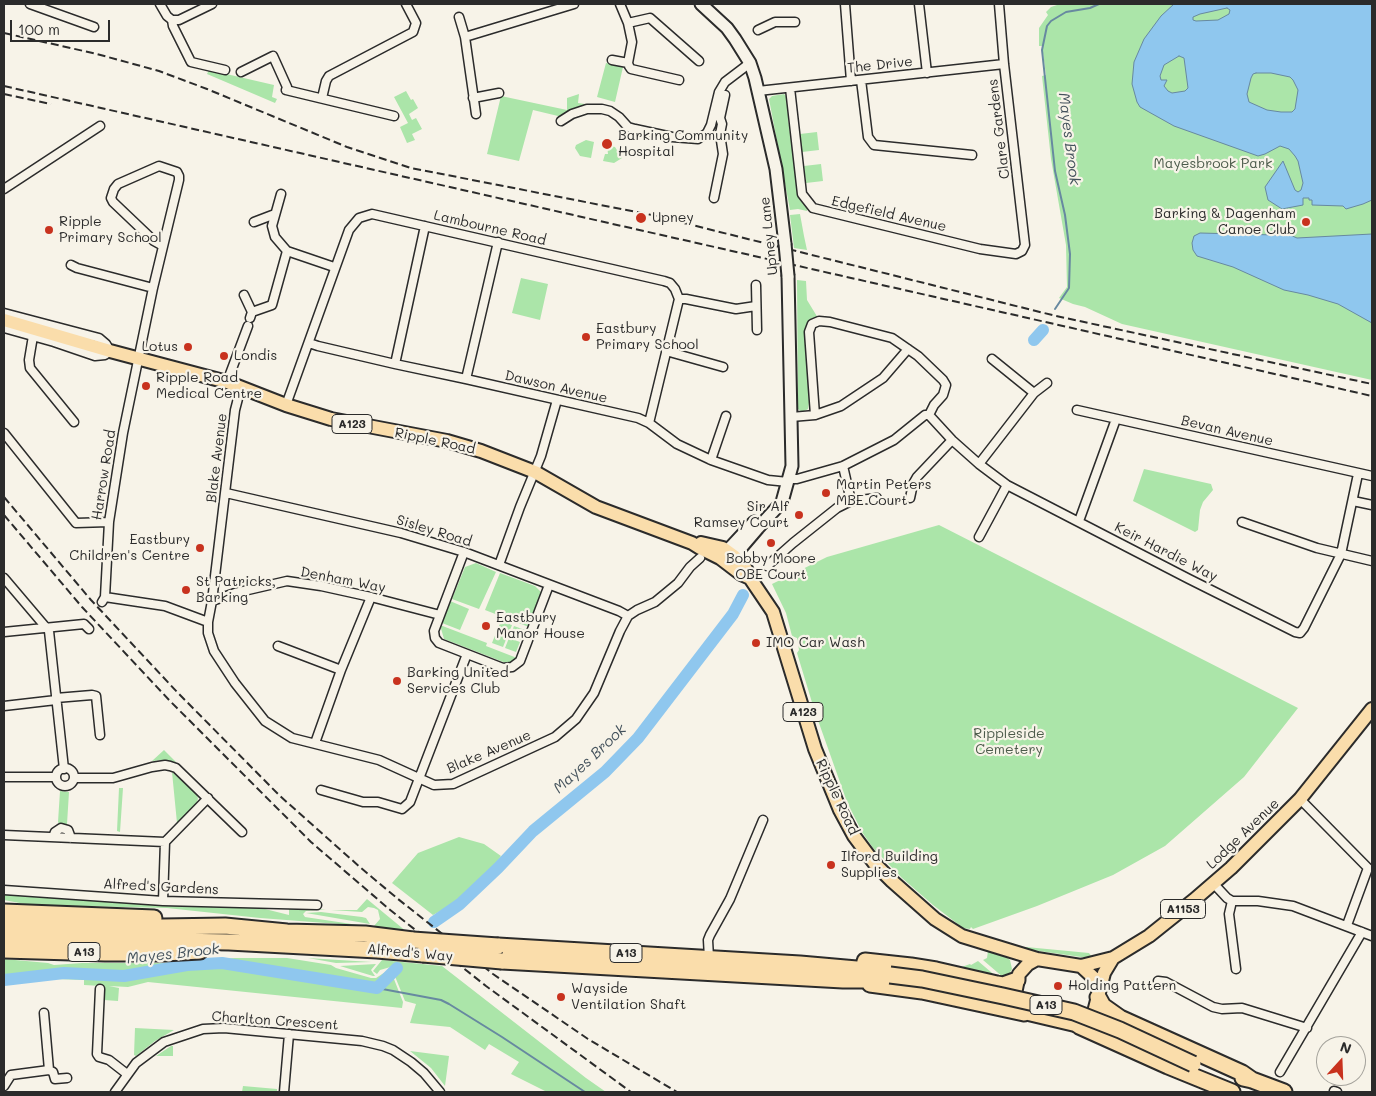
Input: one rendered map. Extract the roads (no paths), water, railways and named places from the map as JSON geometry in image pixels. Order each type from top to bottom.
[{"type":"highway","name":"A13","points":[[4,912],[185,920],[225,926]]},
{"type":"highway","name":"Alfred's Way","points":[[4,925],[100,928],[225,926],[287,932],[365,934],[500,953],[816,979]]},
{"type":"highway","name":"Alfred's Way","points":[[4,938],[229,942],[423,954],[500,953],[709,958],[754,962]]},
{"type":"highway","name":"A13","points":[[4,950],[164,953],[213,950],[229,942]]},
{"type":"highway","name":"A13","points":[[754,962],[781,957],[852,960],[920,967],[997,984],[1002,984],[1018,977]]},
{"type":"highway","name":"A13","points":[[754,962],[868,970],[1074,1012],[1120,1030],[1193,1064],[1216,1068],[1254,1086],[1284,1092]]},
{"type":"highway","name":"A13","points":[[816,979],[868,980],[890,975]]},
{"type":"highway","name":"A13","points":[[816,979],[922,991],[1024,1013]]},
{"type":"highway","name":"A13","points":[[1098,993],[1103,1006],[1120,1018],[1242,1073],[1254,1086]]},
{"type":"highway","name":"A13","points":[[1079,1026],[1232,1092]]},
{"type":"main road","name":"Ripple Road","points":[[4,320],[110,351],[228,382],[286,405],[331,419],[468,446],[535,472],[596,508],[692,542],[700,548],[728,558],[742,574],[750,578],[773,612],[816,749],[840,810],[863,849],[892,881],[944,926],[962,936],[1037,959],[1081,966]]},
{"type":"main road","name":"Lodge Avenue","points":[[1081,966],[1113,958],[1149,936],[1213,883],[1300,799],[1372,709]]},
{"type":"main road","points":[[1006,951],[1016,962],[1018,977],[1015,999],[1017,1005],[1024,1013],[1079,1026],[1088,1022],[1093,1016],[1104,973],[1113,958]]},
{"type":"main road","points":[[1018,977],[1028,964],[1037,959]]},
{"type":"main road","points":[[1081,966],[1094,978],[1098,993]]},
{"type":"street","points":[[30,4],[94,27]]},
{"type":"street","points":[[160,4],[167,16],[172,20],[179,20],[212,4]]},
{"type":"street","points":[[322,98],[329,76],[413,32],[416,23],[406,4]]},
{"type":"street","points":[[465,38],[550,7],[574,4]]},
{"type":"street","points":[[620,4],[628,23],[632,42],[628,63],[631,69],[679,80]]},
{"type":"street","name":"Upney Lane","points":[[701,4],[727,28],[750,63],[776,169],[788,276],[792,464],[788,482]]},
{"type":"street","points":[[845,4],[851,81]]},
{"type":"street","points":[[919,4],[927,72]]},
{"type":"street","name":"Clare Gardens","points":[[998,4],[1025,245],[1022,251]]},
{"type":"street","points":[[459,17],[465,38],[476,114]]},
{"type":"street","points":[[628,23],[650,18],[699,61]]},
{"type":"street","points":[[172,20],[173,26],[191,62],[225,70]]},
{"type":"street","points":[[758,30],[775,22],[795,22]]},
{"type":"street","points":[[240,72],[274,56],[287,87],[286,90],[394,116]]},
{"type":"street","points":[[612,60],[628,63]]},
{"type":"street","points":[[561,121],[572,114],[587,109],[602,109],[610,111],[628,127],[635,130],[698,140],[707,133],[711,125],[719,92],[725,82],[750,63]]},
{"type":"street","name":"The Drive","points":[[758,91],[1004,64]]},
{"type":"street","points":[[861,80],[868,137],[874,146],[972,155]]},
{"type":"street","name":"Edgefield Avenue","points":[[790,88],[802,194],[813,208],[980,249],[1016,254],[1022,251]]},
{"type":"street","points":[[473,98],[499,93]]},
{"type":"street","points":[[714,198],[723,154],[720,118],[725,95]]},
{"type":"street","points":[[711,125],[720,134]]},
{"type":"street","points":[[4,189],[100,126]]},
{"type":"street","name":"Harrow Road","points":[[163,246],[154,240],[111,198],[118,184],[156,167],[173,169],[179,176],[179,180],[153,288],[123,433],[109,522],[104,600],[165,606],[208,622]]},
{"type":"street","points":[[281,194],[272,226],[275,237],[287,252],[334,268]]},
{"type":"street","points":[[254,222],[276,214]]},
{"type":"street","name":"Lambourne Road","points":[[286,405],[348,230],[359,218],[372,214],[664,281],[670,284],[679,299]]},
{"type":"street","points":[[395,364],[425,226]]},
{"type":"street","points":[[466,379],[498,242]]},
{"type":"street","points":[[250,319],[272,305],[287,252]]},
{"type":"street","points":[[71,265],[153,288]]},
{"type":"street","points":[[756,284],[758,330]]},
{"type":"street","points":[[228,382],[250,319],[244,295]]},
{"type":"street","points":[[649,423],[679,299],[736,309],[756,306]]},
{"type":"street","name":"Ripple Road","points":[[4,313],[99,338],[110,351],[105,355],[95,356],[4,328]]},
{"type":"street","points":[[815,415],[809,332],[812,324],[819,321],[887,336],[908,349],[943,380],[946,385],[943,395],[934,405],[929,415]]},
{"type":"street","points":[[33,336],[29,360],[30,368],[74,422]]},
{"type":"street","name":"Dawson Avenue","points":[[308,342],[395,364],[638,418],[649,423],[676,444],[711,460],[768,480],[788,482],[844,466],[894,440],[925,415],[929,415]]},
{"type":"street","points":[[791,417],[815,415],[841,406],[883,378],[908,349]]},
{"type":"street","points":[[666,351],[723,368]]},
{"type":"street","points":[[992,359],[1034,393]]},
{"type":"street","points":[[979,464],[1034,393],[1047,383]]},
{"type":"street","name":"Blake Avenue","points":[[241,387],[235,410],[208,633],[214,651],[235,683],[265,721],[292,738],[379,760],[434,785],[453,784],[555,737],[576,719],[594,694],[628,616]]},
{"type":"street","points":[[499,566],[541,456],[557,400]]},
{"type":"street","name":"Bevan Avenue","points":[[1077,410],[1372,476]]},
{"type":"street","name":"Keir Hardie Way","points":[[929,415],[952,440],[1007,485],[1295,632],[1300,632],[1304,628],[1341,554]]},
{"type":"street","points":[[711,460],[726,416]]},
{"type":"street","points":[[1079,521],[1116,419]]},
{"type":"street","points":[[4,433],[76,523],[109,522]]},
{"type":"street","points":[[910,498],[913,484],[917,477],[952,440]]},
{"type":"street","points":[[844,466],[851,501]]},
{"type":"street","points":[[1341,554],[1358,474]]},
{"type":"street","points":[[728,558],[747,528],[778,498],[788,482]]},
{"type":"street","points":[[979,537],[1007,485]]},
{"type":"street","name":"Sisley Road","points":[[226,493],[401,533],[464,552],[628,616]]},
{"type":"street","points":[[767,566],[792,543],[830,514],[851,501],[877,498]]},
{"type":"street","points":[[1353,501],[1372,505]]},
{"type":"street","points":[[1242,522],[1278,536],[1372,561]]},
{"type":"street","points":[[464,552],[434,631],[434,638],[439,643],[503,668],[512,667],[520,661],[549,586]]},
{"type":"street","points":[[628,616],[663,596],[678,583],[690,567],[700,558]]},
{"type":"street","points":[[4,578],[49,633],[64,768]]},
{"type":"street","name":"Denham Way","points":[[212,601],[235,593],[287,581],[371,597],[440,615]]},
{"type":"street","points":[[315,744],[341,670],[371,597]]},
{"type":"street","points":[[4,632],[84,624],[88,630]]},
{"type":"street","points":[[278,646],[341,670]]},
{"type":"street","points":[[321,790],[363,802],[378,802],[402,809],[410,802],[467,654]]},
{"type":"street","points":[[4,706],[96,696],[100,735]]},
{"type":"street","points":[[74,778],[113,778],[152,767],[170,766],[176,768],[242,832]]},
{"type":"street","points":[[64,768],[58,772],[56,777],[58,783],[66,786],[71,784],[74,778]]},
{"type":"street","points":[[64,768],[70,770],[74,778]]},
{"type":"street","points":[[4,777],[56,777]]},
{"type":"street","points":[[163,900],[165,842],[208,798]]},
{"type":"street","points":[[1300,799],[1370,867],[1347,926]]},
{"type":"street","points":[[709,958],[708,940],[730,899],[763,820]]},
{"type":"street","points":[[4,836],[53,837],[55,832],[61,828],[68,830],[71,838],[165,842]]},
{"type":"street","points":[[1213,883],[1232,901],[1258,900],[1293,906],[1372,936]]},
{"type":"street","name":"Alfred's Gardens","points":[[4,890],[163,900],[317,906]]},
{"type":"street","points":[[1232,901],[1229,914],[1236,969]]},
{"type":"street","points":[[1280,1072],[1362,932]]},
{"type":"street","points":[[1158,981],[1166,982],[1213,1007],[1222,1009],[1242,1008],[1307,1028]]},
{"type":"street","points":[[100,989],[97,1054],[99,1058],[109,1060],[127,1074]]},
{"type":"street","points":[[44,1012],[49,1070]]},
{"type":"street","name":"Charlton Crescent","points":[[115,1092],[127,1074],[142,1058],[164,1042],[183,1034],[203,1029],[224,1028],[362,1041],[393,1050],[424,1073],[440,1092]]},
{"type":"street","points":[[284,1092],[289,1034]]},
{"type":"street","points":[[4,1086],[11,1075],[49,1070],[53,1072],[55,1079],[67,1078]]},
{"type":"water","points":[[1174,4],[1372,4],[1372,200],[1346,209],[1343,206],[1312,205],[1312,200],[1303,198],[1303,205],[1282,209],[1268,200],[1265,187],[1283,161],[1295,190],[1298,192],[1301,190],[1303,183],[1298,161],[1289,149],[1280,146],[1258,156],[1174,126],[1140,107],[1132,84],[1134,62],[1144,39],[1161,16]],"holes":[[[1227,8],[1230,10],[1229,14],[1218,20],[1193,20],[1193,17],[1200,14]],[[1179,56],[1184,58],[1188,88],[1185,91],[1172,93],[1168,91],[1164,86],[1167,80],[1161,80],[1160,76],[1164,65]],[[1271,73],[1290,77],[1298,90],[1295,109],[1292,112],[1267,110],[1249,102],[1247,94],[1253,74]]]},
{"type":"water","points":[[1290,232],[1290,235],[1297,238],[1372,234],[1372,323],[1338,304],[1284,290],[1233,267],[1197,256],[1193,250],[1194,236],[1200,233],[1275,235]]},
{"type":"waterway","name":"Mayes Brook","points":[[1055,309],[1069,288],[1070,254],[1065,215],[1055,171],[1042,50],[1047,26],[1051,21],[1066,12],[1090,8],[1099,4]]},
{"type":"waterway","name":"Mayes Brook","points":[[1034,340],[1043,330]]},
{"type":"waterway","name":"Mayes Brook","points":[[434,922],[460,904],[533,831],[605,772],[638,738],[733,614],[743,595]]},
{"type":"waterway","name":"Mayes Brook","points":[[4,980],[64,973],[124,976],[187,965],[222,963],[377,988],[397,968]]},
{"type":"waterway","points":[[377,988],[441,1000],[502,1037],[585,1092]]},
{"type":"railway","points":[[4,33],[97,54],[159,71],[347,147],[411,168],[652,215],[1056,316],[1372,384]]},
{"type":"railway","points":[[4,86],[1372,396]]},
{"type":"railway","points":[[4,94],[51,104]]},
{"type":"railway","points":[[4,497],[91,600],[178,693],[280,796],[361,868],[493,974],[588,1039],[677,1092]]},
{"type":"railway","points":[[4,515],[82,607],[170,701],[311,842],[389,909],[486,986],[631,1092]]},
{"type":"place","name":"Barking Community Hospital","points":[[607,144]]},
{"type":"place","name":"Upney","points":[[641,218]]},
{"type":"place","name":"Barking & Dagenham Canoe Club","points":[[1306,222]]},
{"type":"place","name":"Ripple Primary School","points":[[49,230]]},
{"type":"place","name":"Eastbury Primary School","points":[[586,337]]},
{"type":"place","name":"Lotus","points":[[188,347]]},
{"type":"place","name":"Londis","points":[[224,356]]},
{"type":"place","name":"Ripple Road Medical Centre","points":[[146,386]]},
{"type":"place","name":"Martin Peters MBE Court","points":[[826,493]]},
{"type":"place","name":"Sir Alf Ramsey Court","points":[[799,515]]},
{"type":"place","name":"Bobby Moore OBE Court","points":[[771,543]]},
{"type":"place","name":"Eastbury Children's Centre","points":[[200,548]]},
{"type":"place","name":"St Patricks, Barking","points":[[186,590]]},
{"type":"place","name":"Eastbury Manor House","points":[[486,626]]},
{"type":"place","name":"IMO Car Wash","points":[[756,643]]},
{"type":"place","name":"Barking United Services Club","points":[[397,681]]},
{"type":"place","name":"Ilford Building Supplies","points":[[831,865]]},
{"type":"place","name":"Holding Pattern","points":[[1058,986]]},
{"type":"place","name":"Wayside Ventilation Shaft","points":[[561,997]]},
{"type":"park label","name":"Mayesbrook Park","points":[[1213,164]]},
{"type":"park label","name":"Rippleside Cemetery","points":[[1009,742]]}]
